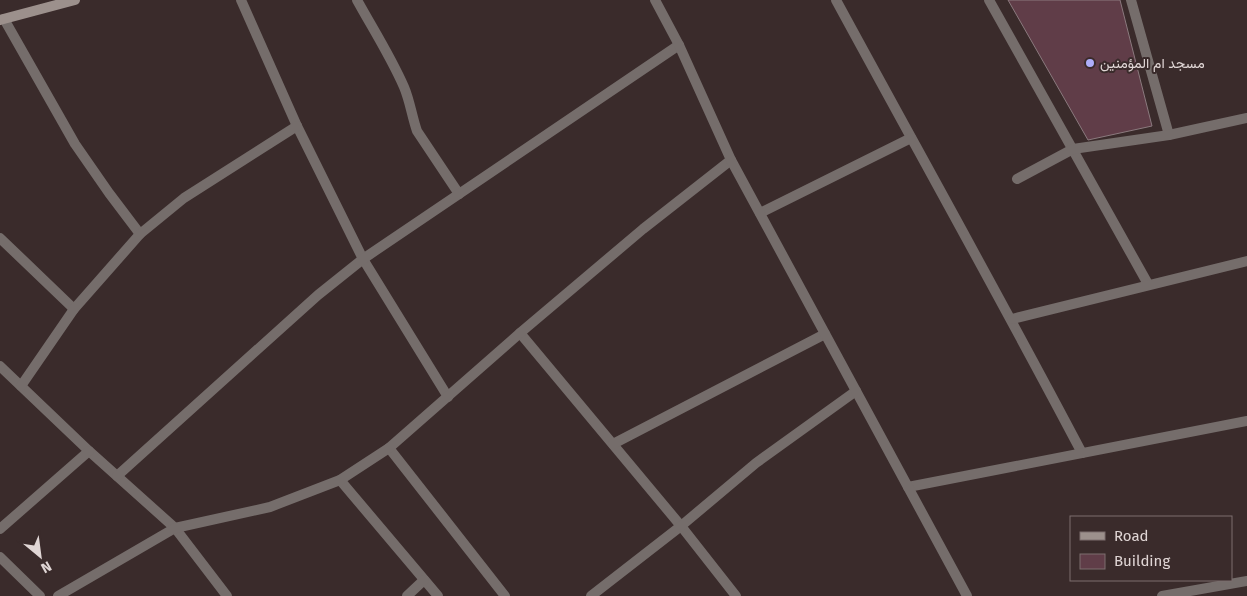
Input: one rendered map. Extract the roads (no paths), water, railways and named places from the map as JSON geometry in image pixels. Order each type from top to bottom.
[{"type":"main road","points":[[2,19],[74,0]]},
{"type":"street","points":[[241,0],[297,126],[363,259],[448,397]]},
{"type":"street","points":[[357,0],[403,86],[410,103],[417,132],[459,194]]},
{"type":"street","points":[[655,0],[679,45],[731,160],[968,596]]},
{"type":"street","points":[[836,0],[1012,319],[1082,453]]},
{"type":"street","points":[[989,0],[1148,284]]},
{"type":"street","points":[[1131,0],[1169,134]]},
{"type":"street","points":[[2,19],[76,144],[109,193],[140,234]]},
{"type":"street","points":[[118,476],[318,295],[363,259],[679,45]]},
{"type":"street","points":[[1017,180],[1073,149],[1169,134],[1247,118]]},
{"type":"street","points":[[21,386],[74,309],[140,234],[184,198],[297,126]]},
{"type":"street","points":[[760,212],[911,138]]},
{"type":"street","points":[[58,596],[175,528],[270,507],[340,480],[389,448],[520,333],[643,229],[731,160]]},
{"type":"street","points":[[0,238],[74,309]]},
{"type":"street","points":[[1012,319],[1247,261]]},
{"type":"street","points":[[520,333],[681,526],[736,596]]},
{"type":"street","points":[[612,444],[825,334]]},
{"type":"street","points":[[0,366],[88,451],[175,528],[228,596]]},
{"type":"street","points":[[591,596],[681,526],[756,463],[856,391]]},
{"type":"street","points":[[908,487],[1247,421]]},
{"type":"street","points":[[389,448],[505,596]]},
{"type":"street","points":[[0,529],[88,451]]},
{"type":"street","points":[[340,480],[438,596]]},
{"type":"street","points":[[0,557],[40,596]]},
{"type":"street","points":[[407,596],[424,580]]},
{"type":"street","points":[[1162,596],[1247,581]]},
{"type":"place","name":"مسجد ام المؤمنين","points":[[1090,63]]}]
